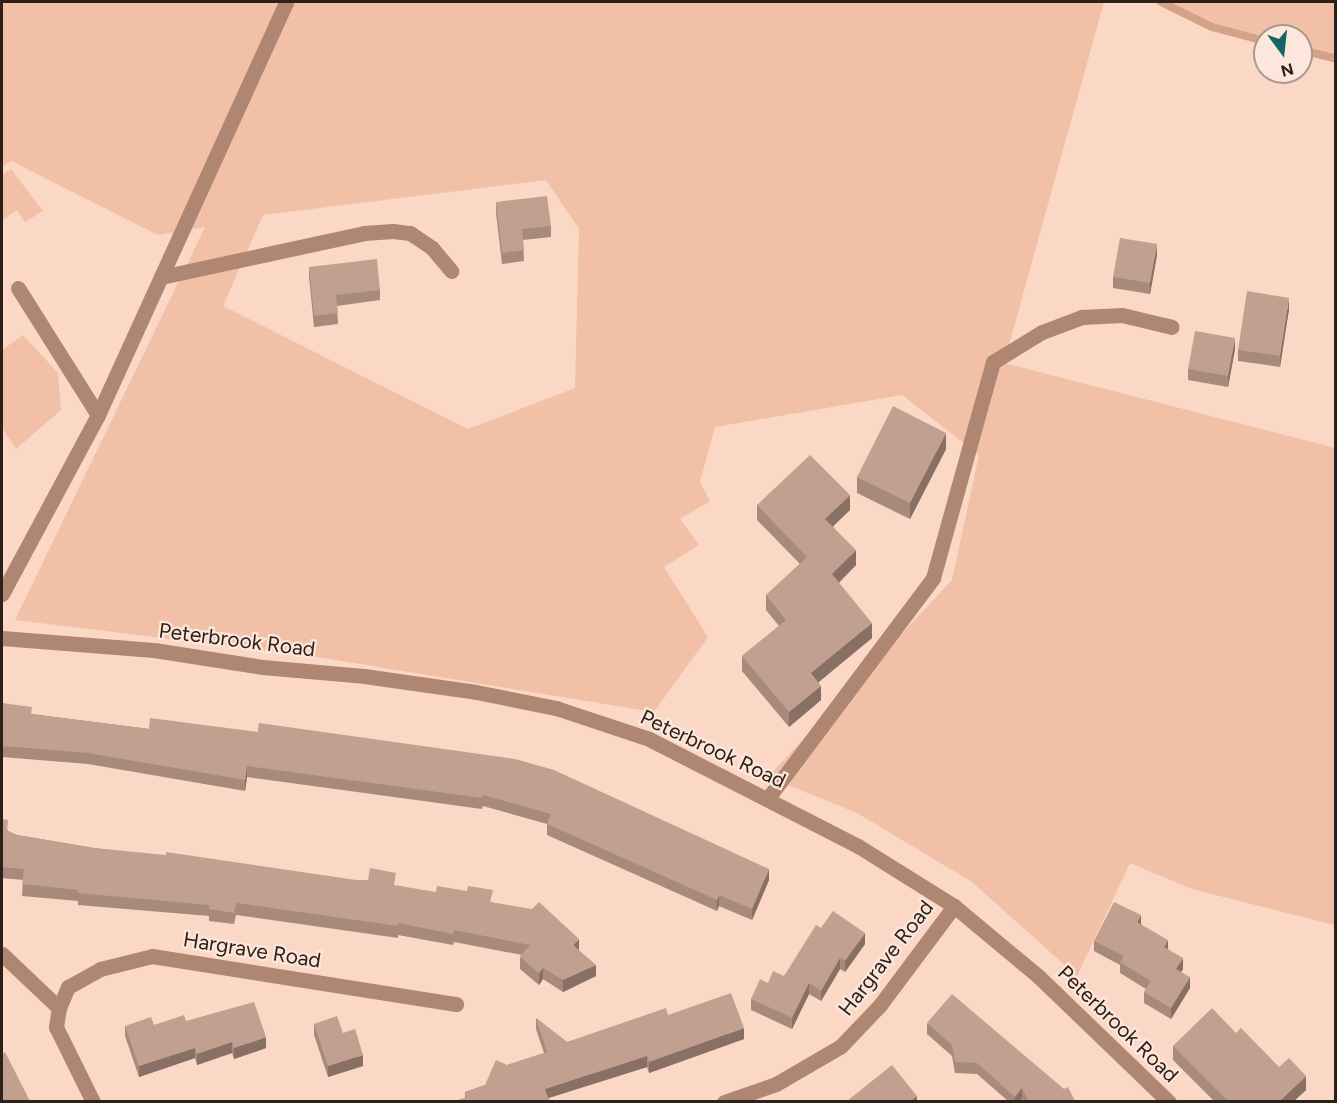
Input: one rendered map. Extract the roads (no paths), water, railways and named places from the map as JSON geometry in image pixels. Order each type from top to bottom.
[{"type":"street","points":[[2,594],[98,415],[286,2]]},
{"type":"street","points":[[161,277],[364,233],[393,231],[410,233],[432,248],[451,271]]},
{"type":"street","points":[[18,288],[98,415]]},
{"type":"street","points":[[768,798],[933,578],[993,362],[1042,332],[1082,317],[1122,315],[1172,327]]},
{"type":"street","name":"Peterbrook Road","points":[[2,638],[154,650],[262,667],[364,676],[556,708],[649,739],[858,846],[954,906],[1038,976],[1169,1101]]},
{"type":"street","name":"Hargrave Road","points":[[724,1101],[776,1084],[841,1046],[880,1005],[954,906]]},
{"type":"street","points":[[2,954],[59,1008],[56,1027],[93,1101]]},
{"type":"street","name":"Hargrave Road","points":[[59,1008],[68,987],[100,969],[152,956],[456,1004]]},
{"type":"waterway","points":[[1161,2],[1212,27],[1253,38]]},
{"type":"waterway","points":[[1313,53],[1336,59]]}]
